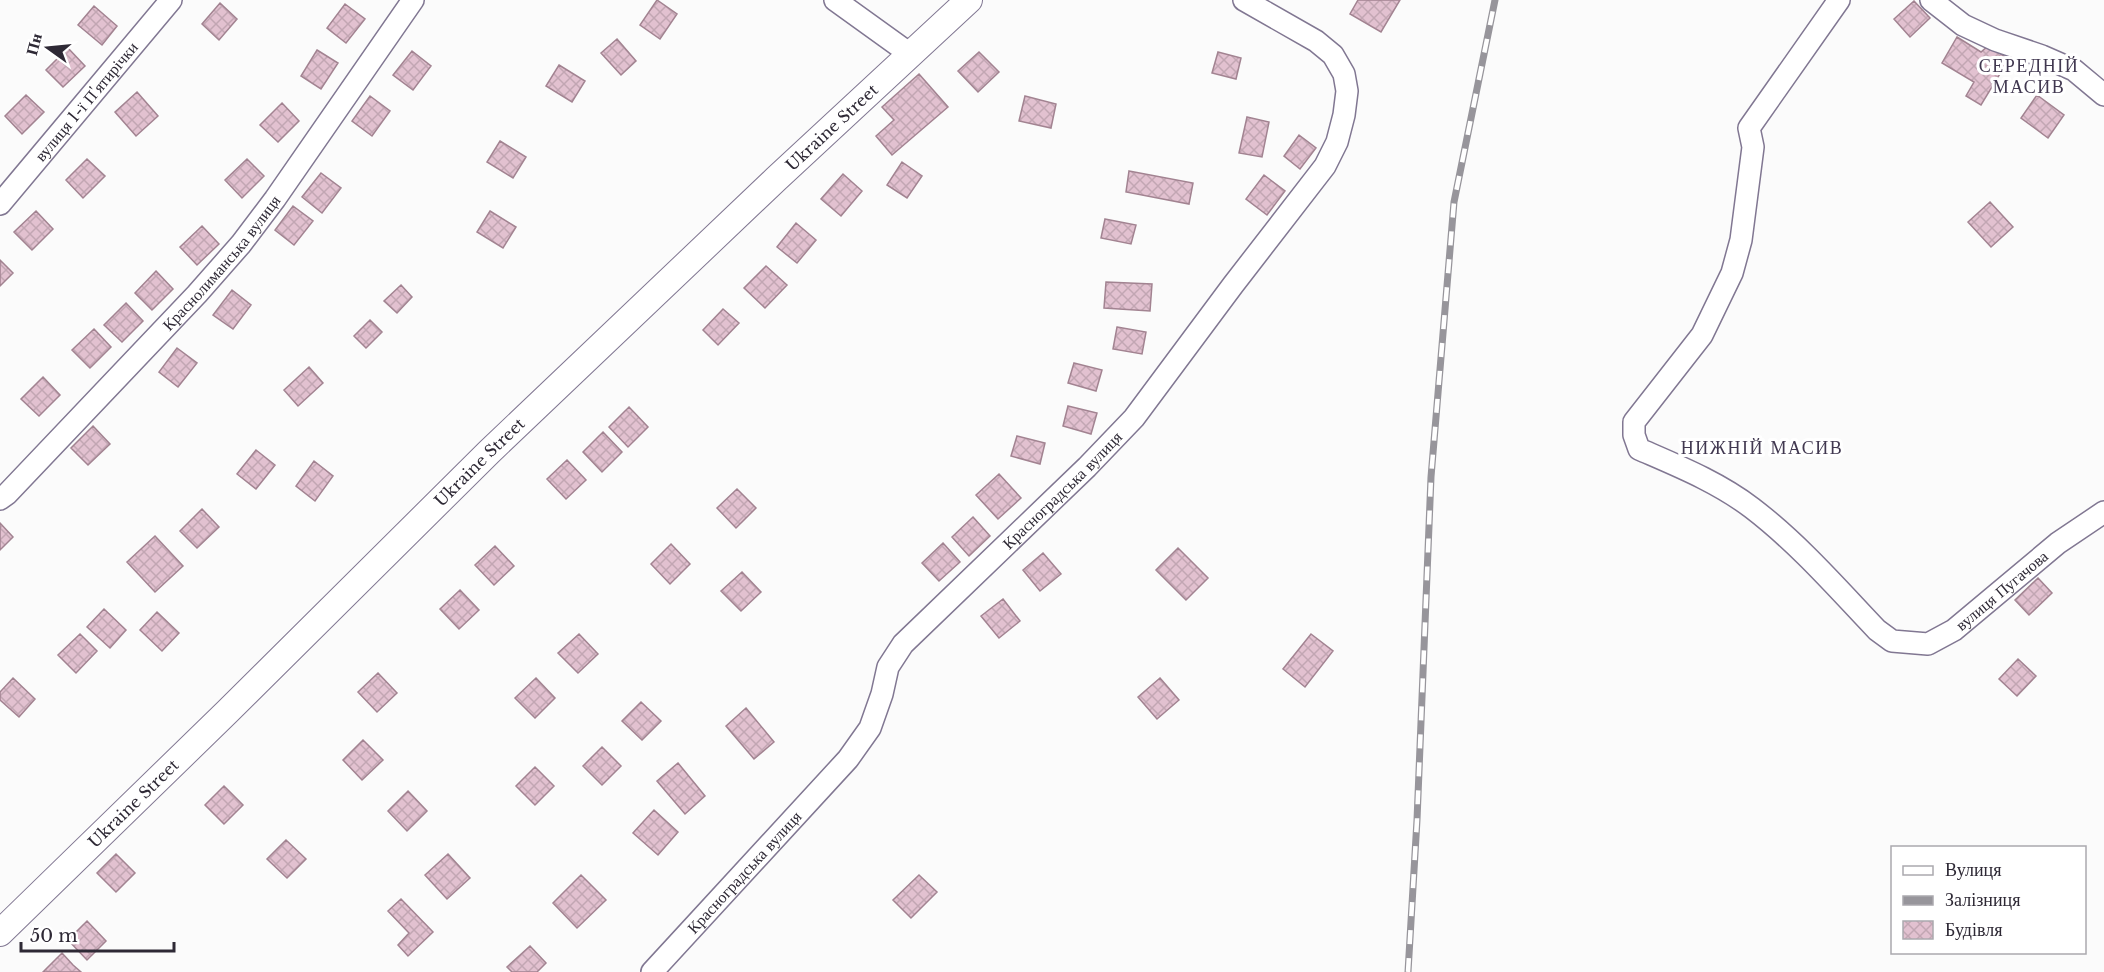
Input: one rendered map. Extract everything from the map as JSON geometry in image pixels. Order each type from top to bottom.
[{"type":"street","name":"вулиця 1-ї П'ятирічки","points":[[0,204],[171,0]]},
{"type":"street","name":"Краснолиманська вулиця","points":[[0,499],[8,494],[197,294],[241,244],[275,199],[413,0]]},
{"type":"street","points":[[835,0],[910,54]]},
{"type":"street","name":"Ukraine Street","points":[[0,933],[489,452],[969,0]]},
{"type":"street","name":"Красноградська вулиця","points":[[651,972],[848,759],[870,728],[882,694],[888,667],[903,644],[1087,467],[1134,418],[1325,166],[1344,116],[1347,91],[1344,74],[1333,55],[1316,41],[1244,0]]},
{"type":"street","name":"вулиця Пугачова","points":[[1839,0],[1749,128],[1753,147],[1741,240],[1731,273],[1702,335],[1634,422],[1634,435],[1639,449],[1706,478],[1751,507],[1791,540],[1877,630],[1892,641],[1928,644],[1954,630],[2058,543],[2104,512]]},
{"type":"street","points":[[1931,0],[1974,30],[2074,70],[2104,95]]},
{"type":"building","points":[[657,0],[677,14],[660,39],[640,25]]},
{"type":"building","points":[[1358,0],[1400,0],[1381,32],[1350,14]]},
{"type":"building","points":[[1914,1],[1930,18],[1910,37],[1894,19]]},
{"type":"building","points":[[220,3],[237,19],[219,40],[202,24]]},
{"type":"building","points":[[345,4],[365,19],[346,43],[327,28]]},
{"type":"building","points":[[94,6],[117,26],[102,45],[78,25]]},
{"type":"building","points":[[1957,37],[1981,52],[1988,46],[2009,59],[1981,105],[1966,96],[1974,82],[1942,63]]},
{"type":"building","points":[[617,39],[636,61],[621,75],[601,53]]},
{"type":"building","points":[[68,48],[85,66],[63,87],[46,70]]},
{"type":"building","points":[[317,50],[338,63],[321,89],[301,76]]},
{"type":"building","points":[[412,51],[431,66],[413,90],[393,75]]},
{"type":"building","points":[[979,52],[999,72],[978,92],[958,71]]},
{"type":"building","points":[[1218,52],[1241,58],[1236,79],[1212,73]]},
{"type":"building","points":[[559,65],[585,81],[572,102],[546,86]]},
{"type":"building","points":[[919,74],[948,107],[892,155],[876,136],[894,120],[882,107]]},
{"type":"building","points":[[137,92],[158,116],[136,136],[115,112]]},
{"type":"building","points":[[26,95],[44,112],[22,134],[5,116]]},
{"type":"building","points":[[2037,95],[2064,115],[2048,138],[2021,118]]},
{"type":"building","points":[[370,96],[390,111],[372,136],[352,121]]},
{"type":"building","points":[[1025,96],[1056,104],[1051,128],[1019,121]]},
{"type":"building","points":[[282,103],[299,121],[278,142],[260,125]]},
{"type":"building","points":[[1247,117],[1269,122],[1262,157],[1239,153]]},
{"type":"building","points":[[1299,135],[1316,148],[1300,169],[1284,156]]},
{"type":"building","points":[[500,141],[526,157],[513,178],[487,162]]},
{"type":"building","points":[[87,159],[105,176],[83,198],[66,180]]},
{"type":"building","points":[[247,159],[264,176],[242,198],[225,180]]},
{"type":"building","points":[[902,162],[922,176],[907,198],[887,185]]},
{"type":"building","points":[[1129,171],[1193,183],[1189,204],[1126,192]]},
{"type":"building","points":[[321,173],[341,188],[322,213],[302,197]]},
{"type":"building","points":[[843,174],[862,191],[841,216],[821,199]]},
{"type":"building","points":[[1264,175],[1285,191],[1267,215],[1246,199]]},
{"type":"building","points":[[1990,202],[2013,227],[1991,247],[1968,222]]},
{"type":"building","points":[[293,206],[313,221],[294,245],[275,230]]},
{"type":"building","points":[[36,211],[53,229],[32,250],[14,232]]},
{"type":"building","points":[[490,211],[516,227],[503,248],[477,232]]},
{"type":"building","points":[[1105,219],[1136,225],[1131,244],[1101,238]]},
{"type":"building","points":[[796,223],[816,240],[797,263],[777,247]]},
{"type":"building","points":[[202,226],[219,244],[197,265],[180,247]]},
{"type":"building","points":[[0,260],[13,273],[0,286]]},
{"type":"building","points":[[766,266],[787,285],[765,308],[744,288]]},
{"type":"building","points":[[156,271],[173,289],[152,310],[135,293]]},
{"type":"building","points":[[1106,282],[1152,284],[1150,311],[1104,308]]},
{"type":"building","points":[[401,285],[412,297],[397,313],[384,301]]},
{"type":"building","points":[[232,290],[251,305],[233,329],[213,315]]},
{"type":"building","points":[[126,303],[143,321],[122,342],[104,325]]},
{"type":"building","points":[[723,309],[739,323],[718,345],[703,330]]},
{"type":"building","points":[[370,320],[382,332],[366,348],[354,336]]},
{"type":"building","points":[[1117,327],[1146,332],[1142,354],[1113,349]]},
{"type":"building","points":[[94,329],[111,347],[90,368],[72,350]]},
{"type":"building","points":[[177,348],[197,363],[178,387],[159,372]]},
{"type":"building","points":[[1074,363],[1102,370],[1096,391],[1068,383]]},
{"type":"building","points":[[309,367],[323,383],[298,406],[284,390]]},
{"type":"building","points":[[43,377],[60,395],[39,416],[21,399]]},
{"type":"building","points":[[1068,406],[1097,413],[1091,434],[1063,426]]},
{"type":"building","points":[[629,407],[648,427],[628,447],[609,427]]},
{"type":"building","points":[[93,426],[110,444],[88,465],[71,448]]},
{"type":"building","points":[[603,432],[622,452],[602,472],[583,452]]},
{"type":"building","points":[[1017,436],[1045,443],[1040,464],[1011,456]]},
{"type":"building","points":[[256,450],[275,465],[256,489],[237,474]]},
{"type":"building","points":[[567,460],[586,480],[566,499],[547,479]]},
{"type":"building","points":[[314,461],[333,476],[315,501],[296,486]]},
{"type":"building","points":[[999,474],[1021,498],[998,519],[976,495]]},
{"type":"building","points":[[737,489],[756,508],[736,528],[717,508]]},
{"type":"building","points":[[202,509],[219,527],[197,548],[180,531]]},
{"type":"building","points":[[973,517],[990,536],[969,556],[952,537]]},
{"type":"building","points":[[0,523],[13,537],[0,550]]},
{"type":"building","points":[[155,536],[183,566],[155,592],[127,562]]},
{"type":"building","points":[[943,543],[960,562],[939,581],[922,563]]},
{"type":"building","points":[[671,544],[690,564],[670,584],[651,564]]},
{"type":"building","points":[[495,546],[514,566],[494,585],[475,565]]},
{"type":"building","points":[[1178,548],[1208,578],[1186,600],[1156,570]]},
{"type":"building","points":[[1043,553],[1061,574],[1040,591],[1023,570]]},
{"type":"building","points":[[742,572],[761,592],[741,611],[721,591]]},
{"type":"building","points":[[2038,578],[2052,593],[2029,615],[2015,600]]},
{"type":"building","points":[[460,590],[479,610],[459,629],[440,609]]},
{"type":"building","points":[[1003,599],[1020,621],[999,638],[981,616]]},
{"type":"building","points":[[104,609],[126,630],[110,648],[87,627]]},
{"type":"building","points":[[157,612],[179,633],[162,651],[140,630]]},
{"type":"building","points":[[80,634],[97,651],[76,673],[58,655]]},
{"type":"building","points":[[579,634],[598,654],[578,673],[558,653]]},
{"type":"building","points":[[1311,634],[1333,651],[1305,687],[1283,669]]},
{"type":"building","points":[[2018,659],[2036,676],[2017,696],[1999,679]]},
{"type":"building","points":[[378,673],[397,693],[377,712],[358,692]]},
{"type":"building","points":[[13,678],[35,699],[19,717],[0,700],[0,692]]},
{"type":"building","points":[[536,678],[555,698],[535,718],[515,698]]},
{"type":"building","points":[[1160,678],[1179,700],[1157,719],[1138,697]]},
{"type":"building","points":[[641,702],[661,721],[642,740],[622,721]]},
{"type":"building","points":[[746,708],[774,742],[754,759],[726,726]]},
{"type":"building","points":[[363,740],[383,760],[362,780],[343,760]]},
{"type":"building","points":[[602,747],[621,766],[602,785],[583,766]]},
{"type":"building","points":[[678,763],[705,796],[685,814],[657,781]]},
{"type":"building","points":[[535,767],[554,786],[535,805],[516,786]]},
{"type":"building","points":[[224,786],[243,805],[224,824],[205,805]]},
{"type":"building","points":[[408,791],[427,811],[407,831],[388,811]]},
{"type":"building","points":[[654,810],[678,832],[658,855],[633,833]]},
{"type":"building","points":[[286,840],[306,859],[287,878],[267,859]]},
{"type":"building","points":[[116,854],[135,873],[116,892],[97,873]]},
{"type":"building","points":[[448,854],[470,878],[447,899],[425,875]]},
{"type":"building","points":[[581,875],[606,900],[577,928],[553,903]]},
{"type":"building","points":[[919,875],[937,892],[911,918],[893,900]]},
{"type":"building","points":[[401,899],[433,932],[408,956],[398,945],[409,933],[388,911]]},
{"type":"building","points":[[87,921],[106,941],[87,960],[68,940]]},
{"type":"building","points":[[530,946],[546,963],[537,972],[512,972],[507,967]]},
{"type":"building","points":[[62,953],[81,972],[43,972]]},
{"type":"railway","points":[[1408,972],[1417,820],[1431,477],[1454,202],[1495,0]]},
{"type":"district","name":"СЕРЕДНІЙ МАСИВ","points":[[2029,76]]},
{"type":"district","name":"НИЖНІЙ МАСИВ","points":[[1762,448]]}]
